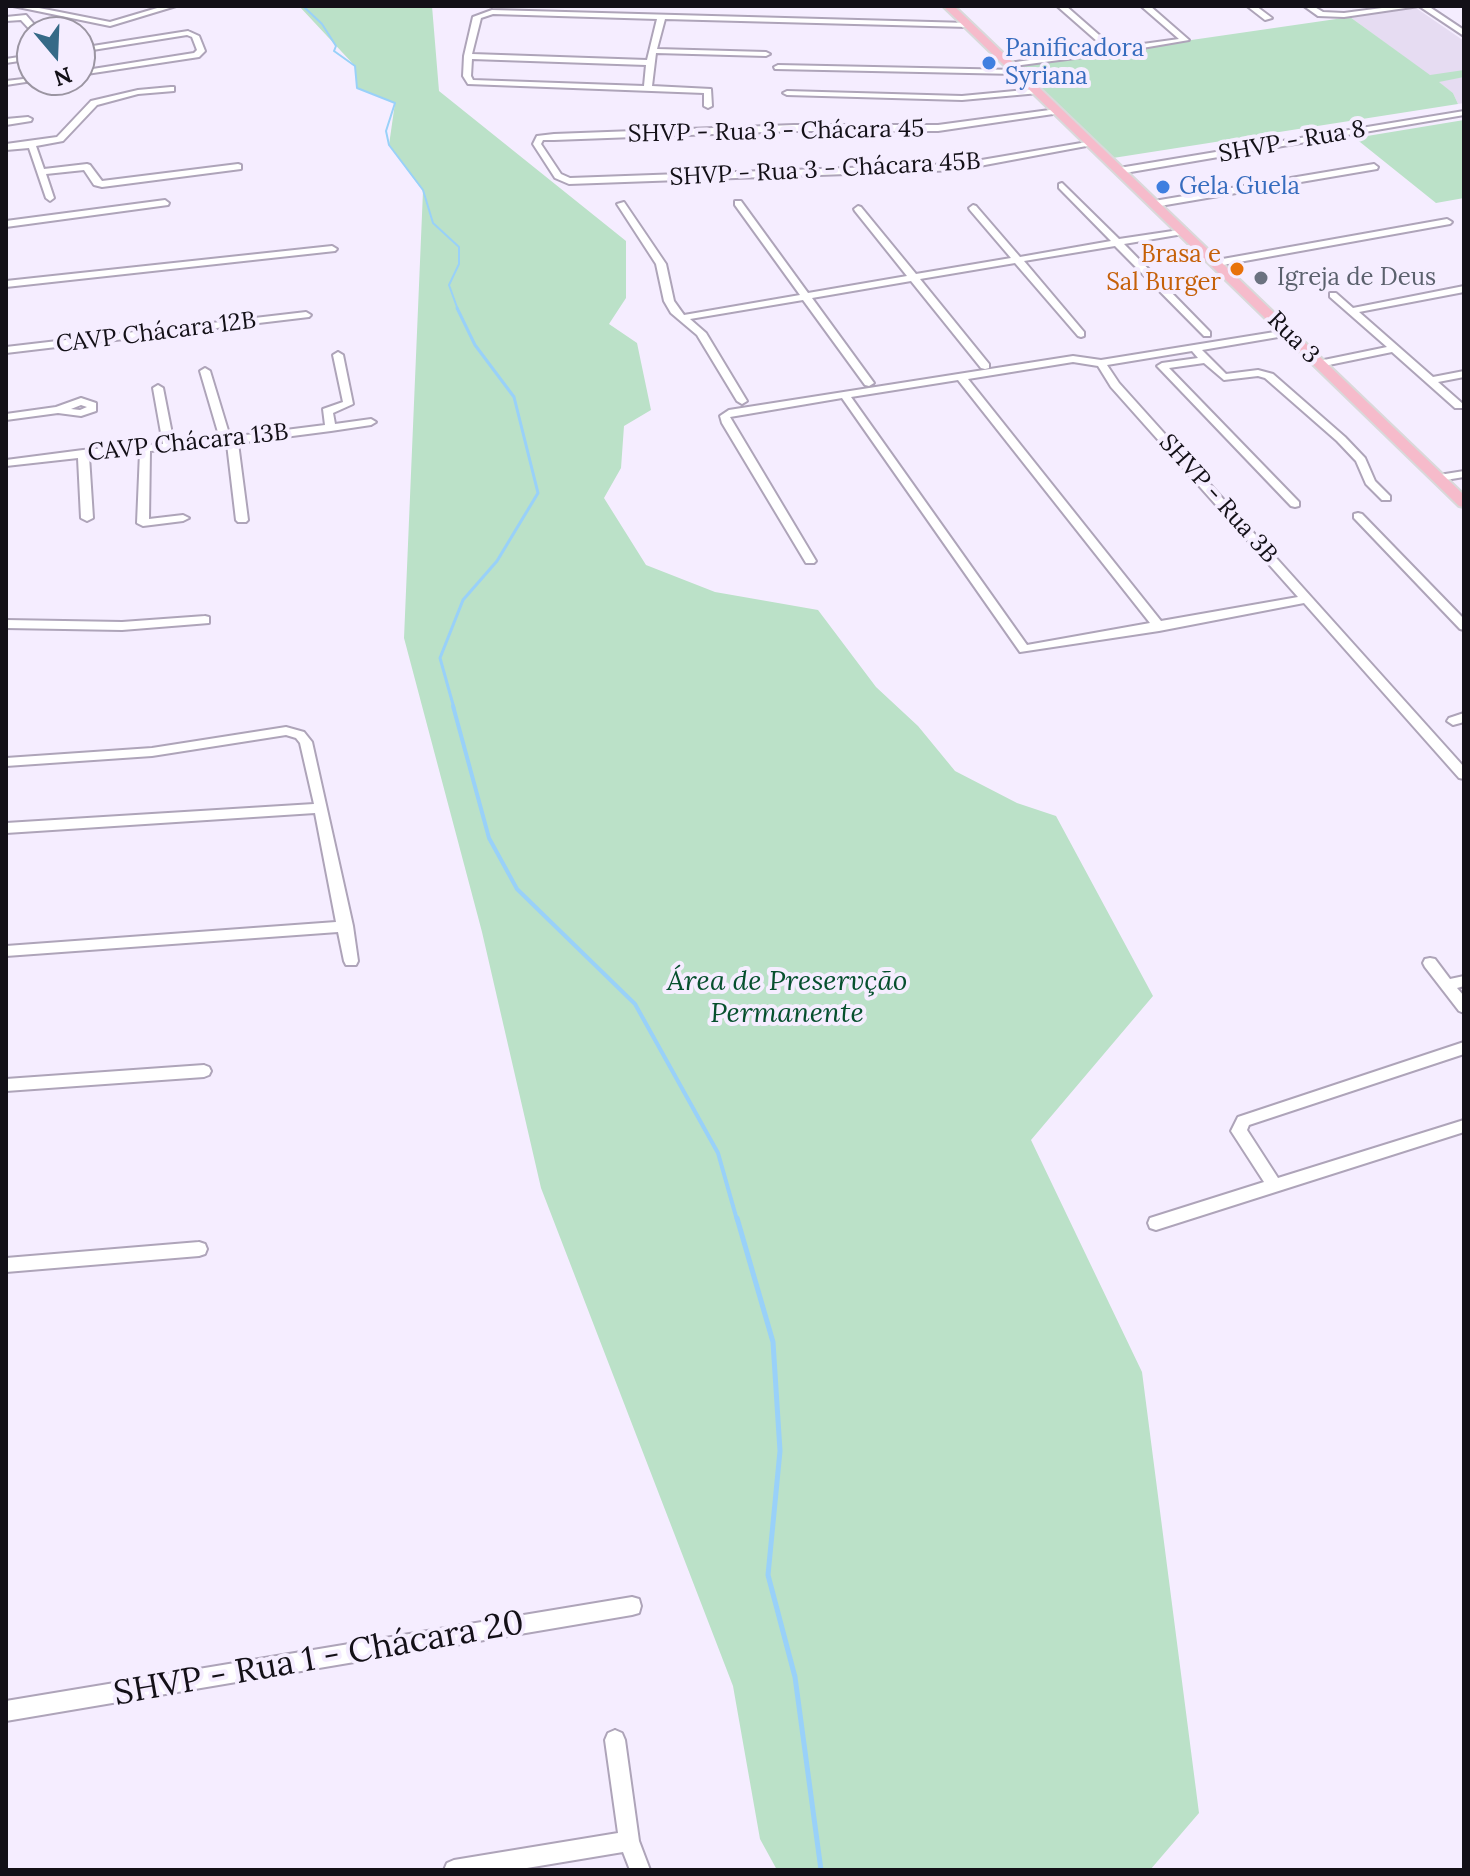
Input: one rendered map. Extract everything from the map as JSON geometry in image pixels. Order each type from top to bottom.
[{"type":"main road","name":"Rua 3","points":[[948,6],[1464,503]]},
{"type":"street","points":[[21,6],[110,24],[172,6]]},
{"type":"street","points":[[1061,6],[1113,51]]},
{"type":"street","points":[[778,67],[1013,68],[1185,40],[1145,6]]},
{"type":"street","points":[[1251,6],[1268,18]]},
{"type":"street","points":[[1308,6],[1321,14],[1415,6]]},
{"type":"street","points":[[1367,10],[1384,6]]},
{"type":"street","points":[[1423,6],[1464,34]]},
{"type":"street","points":[[708,106],[708,91],[478,85],[468,80],[468,56],[477,17],[485,13],[968,25]]},
{"type":"street","points":[[648,89],[650,63],[661,18]]},
{"type":"street","points":[[96,47],[188,33],[195,36],[201,51],[196,55],[96,71]]},
{"type":"street","points":[[653,51],[766,54]]},
{"type":"street","points":[[468,56],[650,63]]},
{"type":"street","points":[[6,147],[60,139],[94,103],[171,89]]},
{"type":"street","points":[[787,93],[972,98],[1036,91]]},
{"type":"street","name":"SHVP - Rua 3 - Chácara 45","points":[[558,176],[537,144],[540,138],[777,129],[938,128],[1057,111]]},
{"type":"street","name":"SHVP - Rua 8","points":[[1119,171],[1464,113]]},
{"type":"street","points":[[6,122],[28,119]]},
{"type":"street","name":"SHVP - Rua 3 - Chácara 45B","points":[[558,176],[569,181],[945,167],[1093,144]]},
{"type":"street","points":[[28,145],[50,198]]},
{"type":"street","points":[[40,172],[87,167],[97,183],[102,184],[238,167]]},
{"type":"street","points":[[1154,204],[1374,167]]},
{"type":"street","points":[[1062,186],[1207,334]]},
{"type":"street","points":[[6,224],[165,203]]},
{"type":"street","points":[[738,203],[869,383]]},
{"type":"street","points":[[621,204],[661,264],[669,301],[678,316],[701,333],[742,401]]},
{"type":"street","points":[[973,208],[1081,334]]},
{"type":"street","points":[[858,209],[985,366]]},
{"type":"street","points":[[1217,263],[1447,222]]},
{"type":"street","points":[[678,316],[1179,228]]},
{"type":"street","points":[[6,284],[332,249]]},
{"type":"street","points":[[1351,311],[1464,289]]},
{"type":"street","points":[[1333,295],[1459,406]]},
{"type":"street","name":"CAVP Chácara 12B","points":[[6,350],[306,315]]},
{"type":"street","points":[[810,561],[725,416],[735,411],[1073,359],[1101,363],[1287,333]]},
{"type":"street","points":[[1194,348],[1224,377],[1258,373],[1269,376],[1351,449],[1363,464],[1370,482],[1386,498]]},
{"type":"street","points":[[1319,364],[1394,349]]},
{"type":"street","points":[[1151,353],[1295,504]]},
{"type":"street","points":[[331,428],[327,411],[348,404],[338,355]]},
{"type":"street","points":[[1162,366],[1204,360]]},
{"type":"street","name":"SHVP - Rua 3B","points":[[1101,363],[1115,385],[1463,772]]},
{"type":"street","points":[[205,371],[229,441],[242,520]]},
{"type":"street","points":[[1430,381],[1464,374]]},
{"type":"street","points":[[961,377],[1159,627]]},
{"type":"street","points":[[158,388],[169,448]]},
{"type":"street","points":[[844,394],[1019,646],[1029,650],[1308,599]]},
{"type":"street","points":[[6,417],[58,410]]},
{"type":"street","name":"CAVP Chácara 13B","points":[[6,463],[83,453],[169,448],[371,422]]},
{"type":"street","points":[[145,448],[143,523],[183,518]]},
{"type":"street","points":[[83,453],[87,518]]},
{"type":"street","points":[[1439,478],[1464,474]]},
{"type":"street","points":[[1358,516],[1464,626]]},
{"type":"street","points":[[6,624],[134,625],[205,620]]},
{"type":"street","points":[[6,762],[152,752],[286,731],[300,735],[306,742],[321,808],[351,961]]},
{"type":"street","points":[[6,828],[321,808]]},
{"type":"street","points":[[6,951],[346,926]]},
{"type":"street","points":[[1430,963],[1464,1007]]},
{"type":"street","points":[[1447,985],[1464,981]]},
{"type":"street","points":[[1275,1186],[1239,1131],[1243,1121],[1464,1048]]},
{"type":"street","points":[[6,1085],[204,1071]]},
{"type":"street","points":[[1156,1223],[1464,1126]]},
{"type":"street","points":[[6,1265],[199,1249]]},
{"type":"street","name":"SHVP - Rua 1 - Chácara 20","points":[[6,1711],[632,1606]]},
{"type":"street","points":[[615,1740],[629,1841],[640,1870]]},
{"type":"street","points":[[454,1870],[629,1841]]},
{"type":"shaded area","points":[[1416,8],[1464,41],[1464,103],[1458,104],[1453,93],[1350,17]]},
{"type":"green space","name":"Área de Preservção Permanente","points":[[299,6],[432,6],[439,91],[626,241],[626,298],[609,324],[637,343],[651,410],[624,426],[621,468],[604,498],[646,565],[715,592],[818,610],[876,687],[918,726],[955,771],[1017,803],[1056,816],[1153,996],[1031,1140],[1142,1372],[1199,1813],[1150,1870],[777,1870],[760,1839],[733,1686],[541,1188],[482,932],[404,638],[423,191],[389,145],[395,103],[357,88],[355,66]]},
{"type":"green space","points":[[1350,17],[1430,75],[1464,70],[1464,77],[1439,82],[1453,93],[1458,104],[1113,158],[1014,62],[1033,63]]},
{"type":"green space","points":[[1464,120],[1464,198],[1436,203],[1355,138]]},
{"type":"waterway","points":[[303,6],[322,24],[336,46],[334,51],[355,66],[357,88],[395,103],[386,131],[389,145],[423,190],[433,223],[459,247],[459,264],[449,285],[458,310]]},
{"type":"waterway","points":[[454,708],[440,658],[463,600],[497,561],[538,493],[514,397],[475,345],[457,308]]},
{"type":"waterway","points":[[453,706],[489,838],[517,889],[635,1004],[718,1153],[737,1220]]},
{"type":"waterway","points":[[737,1218],[773,1342],[780,1451],[768,1575],[795,1677],[821,1870]]},
{"type":"place","name":"Panificadora Syriana","points":[[989,63]]},
{"type":"place","name":"Gela Guela","points":[[1163,187]]},
{"type":"place","name":"Brasa e Sal Burger","points":[[1237,269]]},
{"type":"place","name":"Igreja de Deus","points":[[1261,278]]}]
